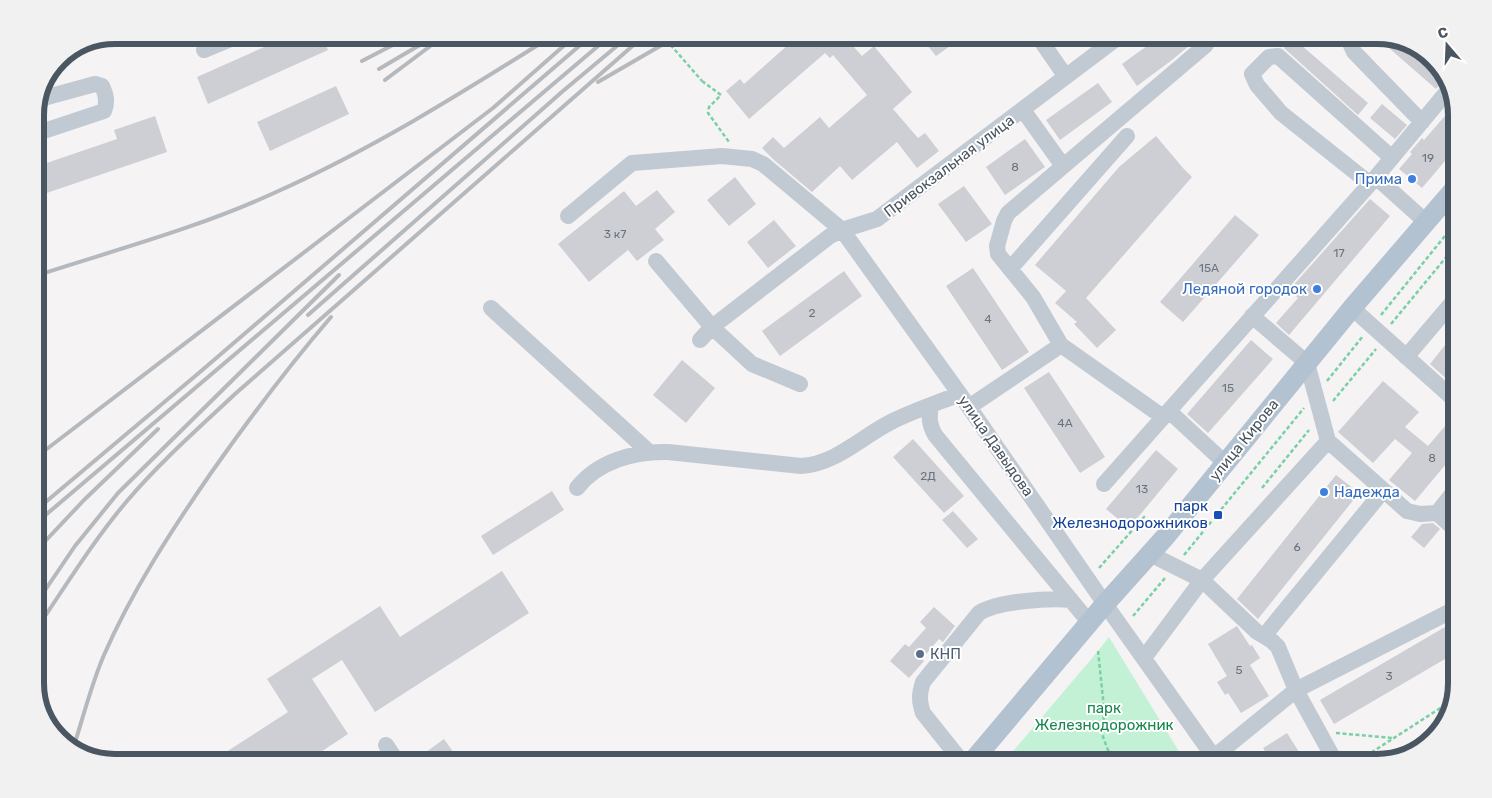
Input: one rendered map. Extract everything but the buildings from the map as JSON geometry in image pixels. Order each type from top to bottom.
[{"type":"main road","name":"улица Кирова","points":[[979,754],[1089,622],[1150,554],[1352,308],[1448,196]]},
{"type":"street","points":[[204,50],[218,44]]},
{"type":"street","points":[[1043,44],[1066,77]]},
{"type":"street","name":"Привокзальная улица","points":[[700,340],[712,327],[830,236],[842,230],[877,219],[1109,44]]},
{"type":"street","points":[[1206,44],[1008,213],[997,246],[998,254],[1033,297],[1061,345],[1166,414],[1225,463]]},
{"type":"street","points":[[1350,44],[1354,52],[1422,122]]},
{"type":"street","points":[[1392,158],[1278,56],[1269,57],[1252,74],[1257,85],[1281,113],[1373,180],[1426,222]]},
{"type":"street","points":[[44,131],[104,111],[106,106],[106,93],[102,86],[95,84],[46,97]]},
{"type":"street","points":[[1104,484],[1373,180],[1445,94]]},
{"type":"street","points":[[1023,110],[1063,166]]},
{"type":"street","points":[[1010,268],[1127,136]]},
{"type":"street","name":"улица Давыдова","points":[[568,216],[632,163],[739,156],[763,164],[842,230],[964,400],[1212,754]]},
{"type":"street","points":[[656,260],[712,327],[752,364],[800,384]]},
{"type":"street","points":[[491,308],[648,451]]},
{"type":"street","points":[[1352,308],[1448,394]]},
{"type":"street","points":[[1406,357],[1448,308]]},
{"type":"street","points":[[1252,316],[1307,363],[1328,441],[1407,511],[1420,514],[1437,513],[1448,523]]},
{"type":"street","points":[[577,488],[585,477],[600,468],[623,457],[648,451],[814,466],[827,461],[890,422],[931,406],[964,400],[1061,345]]},
{"type":"street","points":[[931,406],[930,426],[935,435],[1089,622]]},
{"type":"street","points":[[1144,658],[1202,580],[1328,441]]},
{"type":"street","points":[[1264,636],[1383,491]]},
{"type":"street","points":[[1437,513],[1448,499]]},
{"type":"street","points":[[1150,554],[1202,580],[1257,632],[1278,647],[1296,690],[1331,754]]},
{"type":"street","points":[[956,754],[923,713],[919,693],[923,682],[979,613],[987,608],[1051,598],[1071,600]]},
{"type":"street","points":[[1223,754],[1296,690],[1448,613]]},
{"type":"street","points":[[386,745],[392,754]]},
{"type":"path","points":[[670,44],[702,81],[721,95],[709,107],[708,113],[739,156]]},
{"type":"path","points":[[1260,491],[1321,415],[1448,234]]},
{"type":"path","points":[[1123,629],[1315,395],[1379,333],[1448,254]]},
{"type":"path","points":[[1098,651],[1104,708],[1103,737],[1110,754]]},
{"type":"path","points":[[1369,754],[1445,705]]},
{"type":"path","points":[[1324,740],[1338,733],[1394,738]]},
{"type":"green space","name":"парк Железнодорожник","points":[[1109,637],[1180,754],[1011,754]]},
{"type":"railway","points":[[362,61],[395,44]]},
{"type":"railway","points":[[379,69],[422,44]]},
{"type":"railway","points":[[385,80],[433,44]]},
{"type":"railway","points":[[44,273],[186,228],[245,206],[311,176],[382,139],[539,44]]},
{"type":"railway","points":[[44,451],[493,108],[566,44]]},
{"type":"railway","points":[[44,503],[582,44]]},
{"type":"railway","points":[[44,516],[600,44]]},
{"type":"railway","points":[[308,315],[619,44]]},
{"type":"railway","points":[[44,618],[102,532],[127,501],[166,459],[235,394],[635,44]]},
{"type":"railway","points":[[598,82],[663,44]]},
{"type":"railway","points":[[44,592],[75,546],[118,493],[339,275]]},
{"type":"railway","points":[[75,742],[99,666],[115,631],[153,562],[196,495],[240,433],[284,374],[331,317]]},
{"type":"railway","points":[[44,542],[84,500],[158,429]]},
{"type":"place","name":"Прима","points":[[1412,179]]},
{"type":"place","name":"Ледяной городок","points":[[1317,289]]},
{"type":"place","name":"Надежда","points":[[1324,492]]},
{"type":"place","name":"парк Железнодорожников","points":[[1218,515]]},
{"type":"place","name":"КНП","points":[[920,654]]}]
